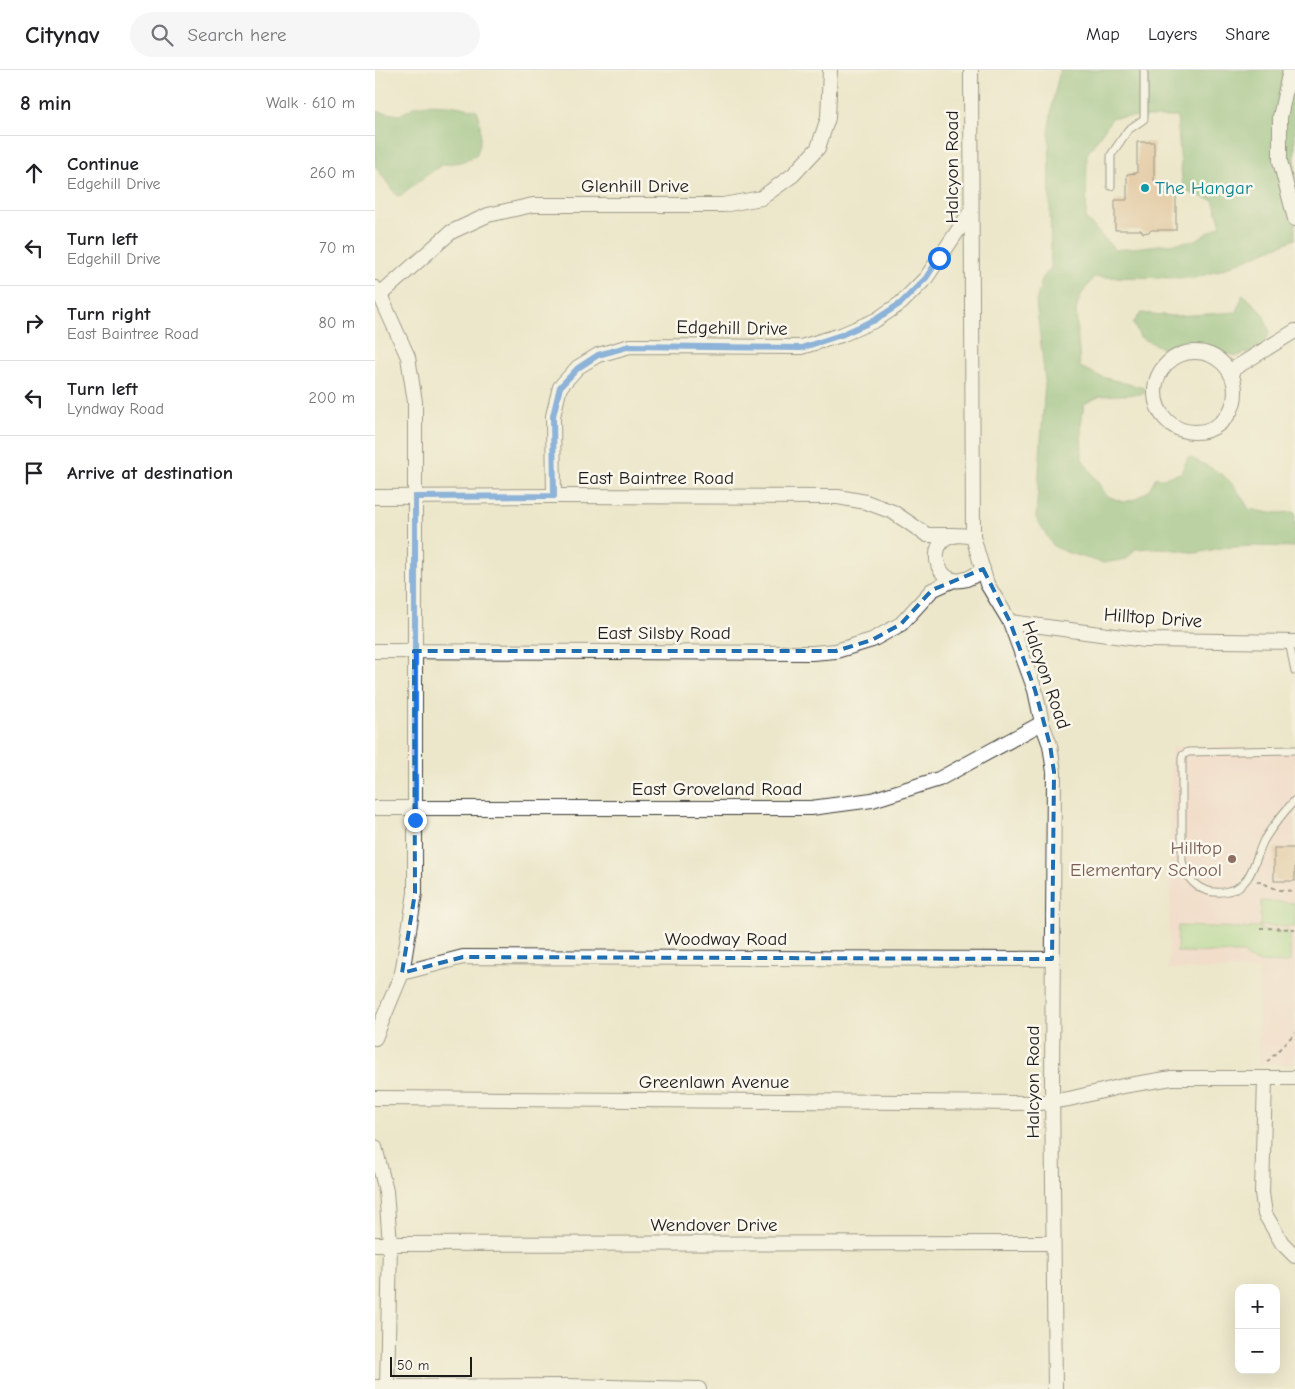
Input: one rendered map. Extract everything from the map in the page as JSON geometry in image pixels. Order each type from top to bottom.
[{"type":"street","name":"Glenhill Drive","points":[[378,291],[451,232],[488,215],[533,205],[723,205],[761,198],[793,175],[818,148],[828,118],[830,70]]},
{"type":"street","name":"Halcyon Road","points":[[971,70],[973,537],[987,584],[1009,622],[1035,690],[1042,723],[1050,745],[1054,772],[1052,958],[1055,1389]]},
{"type":"street","points":[[1290,70],[1280,117],[1280,161],[1295,219]]},
{"type":"street","name":"Edgehill Drive","points":[[554,496],[553,416],[560,387],[578,368],[598,355],[630,346],[801,348],[841,335],[875,320],[901,303],[926,278],[971,211]]},
{"type":"street","points":[[375,1038],[402,974],[415,893],[415,402],[408,358],[378,291]]},
{"type":"street","points":[[1230,371],[1295,331]]},
{"type":"street","points":[[1196,352],[1208,354],[1220,360],[1230,371],[1235,388],[1233,406],[1228,415],[1218,425],[1205,431],[1189,432],[1170,424],[1160,411],[1156,402],[1155,390],[1157,379],[1164,366],[1173,358],[1196,352]]},
{"type":"street","name":"East Baintree Road","points":[[375,497],[838,497],[865,502],[893,512],[927,535]]},
{"type":"street","points":[[973,537],[961,534],[927,535],[941,572],[946,577],[961,581],[983,569]]},
{"type":"street","points":[[932,590],[937,550],[941,543],[954,535]]},
{"type":"street","name":"East Silsby Road","points":[[375,651],[812,653],[835,651],[872,640],[901,624],[932,590],[954,580]]},
{"type":"street","name":"Hilltop Drive","points":[[1009,622],[1145,640],[1292,642]]},
{"type":"street","name":"East Groveland Road","points":[[375,808],[811,808],[872,800],[939,779],[1042,723]]},
{"type":"street","name":"Woodway Road","points":[[402,974],[463,957],[1052,958]]},
{"type":"street","name":"Greenlawn Avenue","points":[[375,1098],[1040,1103],[1172,1078],[1295,1078]]},
{"type":"street","points":[[1265,1078],[1262,1192],[1265,1214],[1282,1243],[1295,1256]]},
{"type":"street","points":[[375,1146],[386,1191],[390,1244],[383,1388],[569,1387],[699,1389]]},
{"type":"street","name":"Wendover Drive","points":[[375,1244],[1053,1243]]},
{"type":"lane","points":[[1111,186],[1111,155],[1129,130],[1144,120],[1144,70]]},
{"type":"lane","points":[[1292,642],[1295,671]]},
{"type":"lane","points":[[1295,750],[1188,752],[1183,755],[1182,861],[1188,877],[1202,889],[1215,893],[1234,890],[1241,886],[1248,878],[1264,840],[1275,823],[1295,800]]},
{"type":"path","points":[[1248,878],[1279,890],[1295,891]]},
{"type":"path","points":[[1260,928],[1295,929]]},
{"type":"path","points":[[1267,1062],[1295,1033]]},
{"type":"highlighted area","points":[[983,569],[1010,622],[1035,690],[1050,745],[1054,772],[1052,959],[463,957],[402,973],[415,893],[414,651],[836,651],[872,640],[901,624],[932,590]]},
{"type":"shaded area","name":"Hilltop Elementary School","points":[[1171,747],[1295,748],[1295,1065],[1258,1064],[1259,970],[1169,969]]},
{"type":"green space","points":[[1060,70],[1295,70],[1295,239],[1218,271],[1194,278],[1094,277],[1081,295],[1076,310],[1080,367],[1102,377],[1144,388],[1144,394],[1101,396],[1084,404],[1081,424],[1082,459],[1107,496],[1123,502],[1133,500],[1148,491],[1156,477],[1163,478],[1181,473],[1188,457],[1224,476],[1236,489],[1249,509],[1271,513],[1295,512],[1295,547],[1252,546],[1221,548],[1197,553],[1161,548],[1135,549],[1127,559],[1103,563],[1053,546],[1036,518],[1045,380],[1036,302],[1042,279],[1051,268],[1049,127]],"holes":[[[1113,117],[1177,117],[1183,191],[1213,200],[1221,225],[1194,241],[1115,250],[1086,219],[1087,154]]]},
{"type":"green space","points":[[429,104],[450,105],[477,110],[481,133],[476,156],[461,162],[441,165],[407,190],[402,196],[397,196],[375,166],[375,111],[400,115],[415,106]]},
{"type":"green space","points":[[1243,294],[1262,312],[1270,332],[1262,347],[1237,356],[1189,346],[1164,349],[1140,337],[1133,323],[1141,313],[1175,316],[1237,312]]},
{"type":"green space","points":[[1261,901],[1295,903],[1295,927],[1260,926]]},
{"type":"green space","points":[[1178,926],[1245,928],[1246,930],[1260,926],[1260,930],[1290,932],[1290,961],[1287,963],[1259,962],[1248,959],[1245,953],[1177,952]]},
{"type":"building","name":"The Hangar","points":[[1137,142],[1154,142],[1154,181],[1164,181],[1164,195],[1176,195],[1176,230],[1151,230],[1143,233],[1141,230],[1115,230],[1115,200],[1127,200],[1127,174],[1137,173]]},
{"type":"building","points":[[1274,848],[1295,848],[1295,881],[1274,881]]},
{"type":"place","name":"The Hangar","points":[[1145,188]]},
{"type":"place","name":"Hilltop Elementary School","points":[[1232,859]]},
{"type":"route","points":[[415,820],[415,497],[554,496],[553,416],[560,387],[578,368],[598,355],[630,346],[801,348],[841,335],[875,320],[901,303],[926,278],[939,258]]}]
